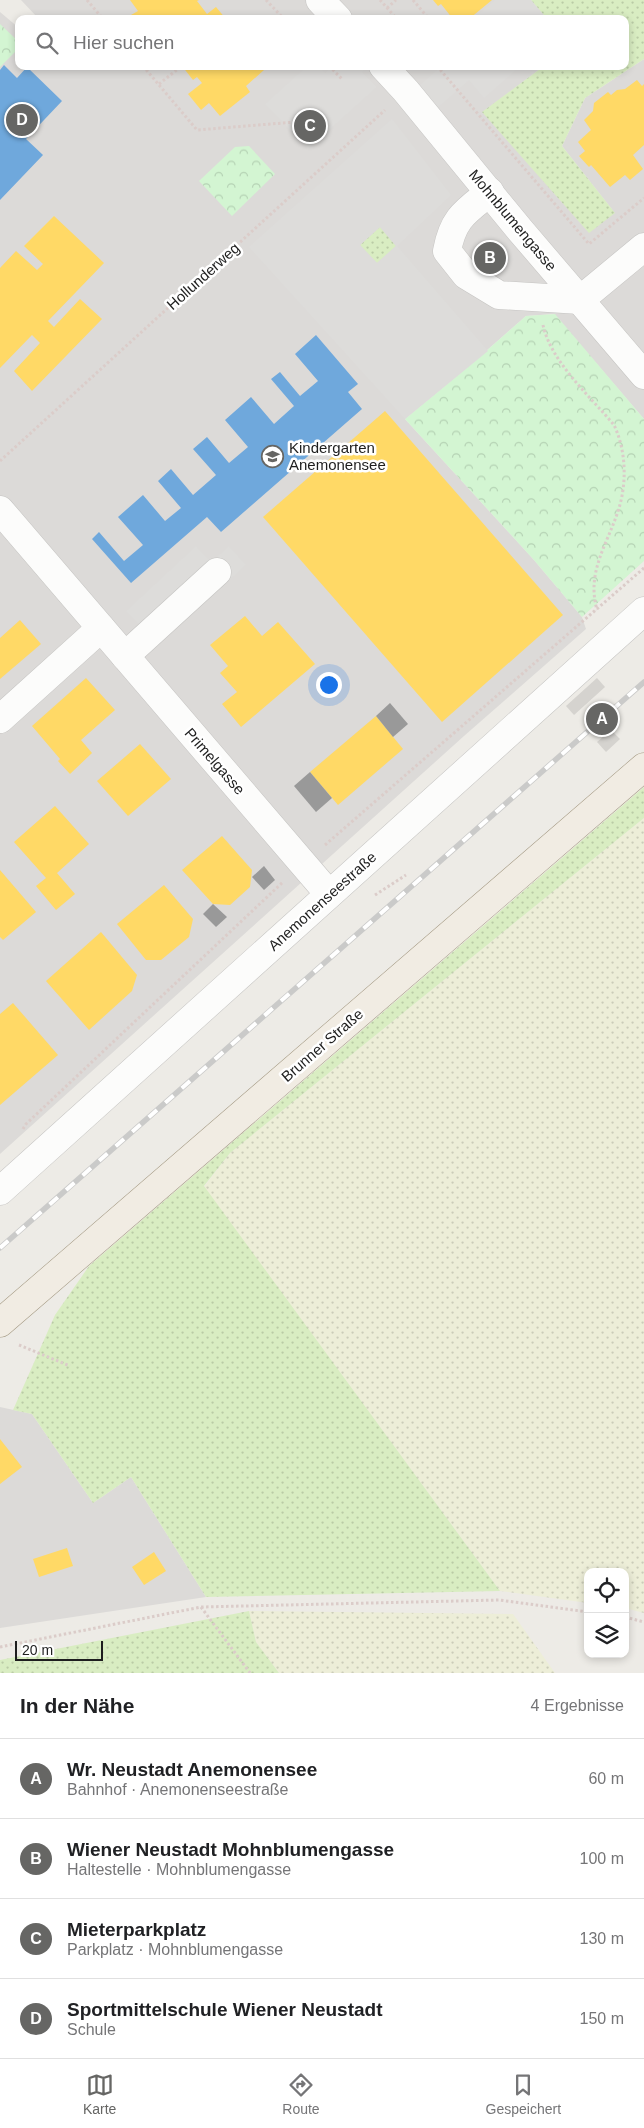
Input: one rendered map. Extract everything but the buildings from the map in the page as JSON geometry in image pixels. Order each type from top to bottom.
[{"type":"main road","name":"Brunner Straße","points":[[8,1333],[644,767]]},
{"type":"street","points":[[320,0],[334,15]]},
{"type":"street","name":"Mohnblumengasse","points":[[386,70],[406,91],[644,375]]},
{"type":"street","points":[[490,192],[459,217],[450,233],[447,251],[466,275],[499,295],[580,300],[644,247]]},
{"type":"street","name":"Primelgasse","points":[[0,510],[329,894]]},
{"type":"street","points":[[125,656],[217,572]]},
{"type":"street","name":"Anemonenseestraße","points":[[0,1191],[644,611]]},
{"type":"street","points":[[0,719],[100,628]]},
{"type":"path","points":[[87,0],[100,15]]},
{"type":"path","points":[[266,0],[280,15]]},
{"type":"path","points":[[380,0],[393,15]]},
{"type":"path","points":[[387,8],[396,0]]},
{"type":"path","points":[[413,0],[426,15]]},
{"type":"path","points":[[146,70],[197,130],[295,122]]},
{"type":"path","points":[[158,84],[177,70]]},
{"type":"path","points":[[333,70],[342,80]]},
{"type":"path","points":[[440,70],[589,244],[644,198]]},
{"type":"path","name":"Hollunderweg","points":[[0,461],[406,91]]},
{"type":"path","points":[[531,296],[543,326],[545,337],[558,361],[614,425],[620,437],[624,473],[623,490],[619,508],[596,570],[593,595],[597,610]]},
{"type":"path","points":[[26,1124],[303,864],[644,568]]},
{"type":"path","points":[[8,1333],[70,1366]]},
{"type":"path","points":[[0,1647],[201,1607],[499,1600],[584,1611]]},
{"type":"path","points":[[201,1607],[250,1673]]},
{"type":"path","points":[[629,1617],[644,1622]]},
{"type":"shaded area","points":[[21,0],[531,0],[544,15],[35,15]]},
{"type":"shaded area","points":[[495,0],[531,0],[544,15],[478,15]]},
{"type":"shaded area","points":[[0,12],[15,25],[15,70],[539,70],[483,112],[614,212],[562,146],[585,98],[644,59],[644,419],[554,314],[526,316],[405,419],[534,560],[582,617],[586,629],[464,736],[0,1154]]},
{"type":"shaded area","points":[[303,70],[322,70],[325,73],[328,70],[364,70],[362,72],[377,87],[308,149],[265,104]]},
{"type":"shaded area","points":[[437,70],[516,70],[484,98],[469,80],[436,109],[418,87]]},
{"type":"shaded area","points":[[392,119],[451,195],[397,246],[488,351],[405,419],[249,247]],"holes":[[[380,227],[396,246],[377,263],[360,245]]]},
{"type":"shaded area","points":[[196,546],[211,562],[229,546],[246,565],[158,645],[126,611]]},
{"type":"shaded area","points":[[0,1407],[32,1414],[93,1503],[131,1477],[206,1597],[0,1628]]},
{"type":"green space","points":[[531,0],[644,0],[644,59],[629,69],[629,15],[544,15]]},
{"type":"green space","points":[[0,24],[15,38],[15,52],[0,67]]},
{"type":"green space","points":[[539,70],[627,70],[585,98],[562,146],[615,213],[589,233],[482,112]]},
{"type":"green space","points":[[249,146],[275,174],[232,216],[199,181],[235,147]]},
{"type":"green space","points":[[380,227],[396,246],[377,263],[360,245]]},
{"type":"green space","points":[[555,314],[644,419],[644,561],[582,617],[534,560],[405,419],[526,316]]},
{"type":"green space","points":[[644,787],[644,818],[230,1153],[204,1186],[500,1591],[206,1597],[131,1477],[93,1503],[32,1414],[13,1410],[55,1315],[89,1266]]},
{"type":"green space","points":[[644,818],[644,1613],[629,1609],[629,1568],[584,1568],[584,1602],[500,1591],[204,1187],[230,1153]]},
{"type":"green space","points":[[249,1611],[513,1614],[555,1673],[279,1673],[256,1642]]},
{"type":"green space","points":[[249,1611],[256,1642],[279,1673],[0,1673],[0,1660]]},
{"type":"railway","points":[[0,1248],[644,682]]},
{"type":"place","name":"Sportmittelschule Wiener Neustadt","points":[[22,120]]},
{"type":"place","name":"Mieterparkplatz","points":[[310,126]]},
{"type":"place","name":"Wiener Neustadt Mohnblumengasse","points":[[490,258]]},
{"type":"place","name":"Kindergarten Anemonensee","points":[[273,456]]},
{"type":"place","name":"Wr. Neustadt Anemonensee","points":[[602,719]]}]
